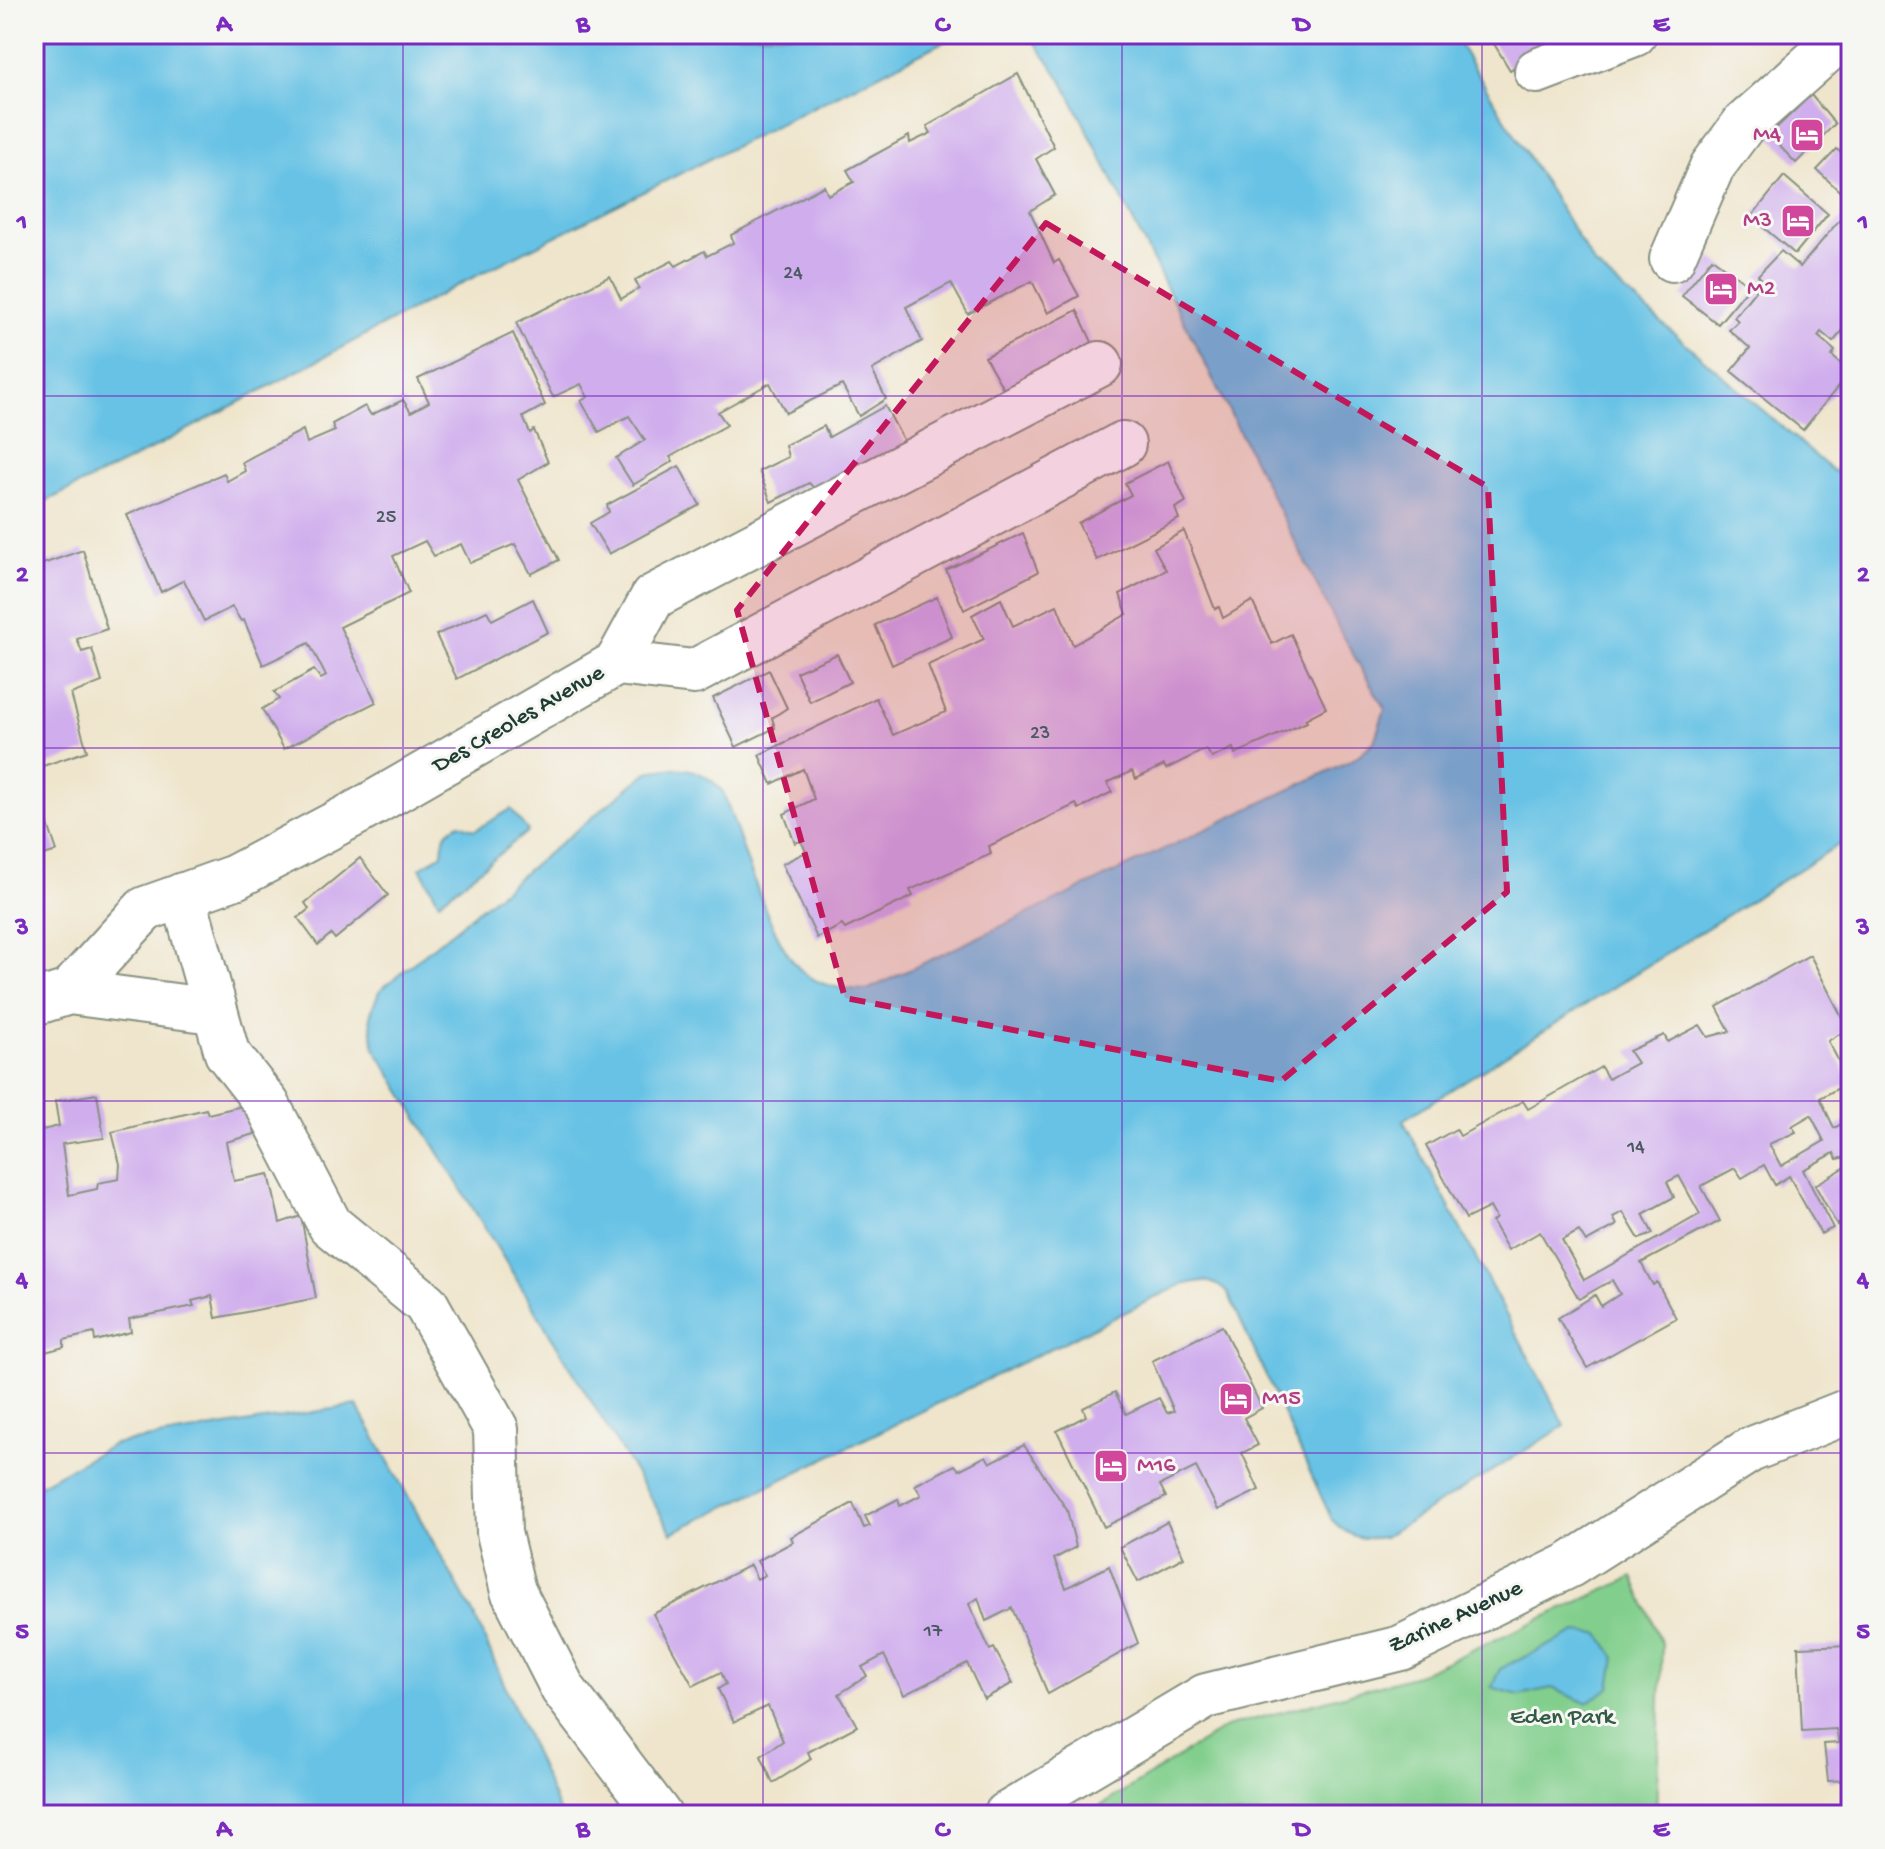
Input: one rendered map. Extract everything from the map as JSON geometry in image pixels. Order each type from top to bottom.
[{"type":"street","points":[[1537,71],[1634,34]]},
{"type":"street","points":[[1672,259],[1712,167],[1744,124],[1845,34]]},
{"type":"street","points":[[617,663],[653,597],[1100,364]]},
{"type":"street","name":"Des Creoles Avenue","points":[[52,998],[145,909],[235,877],[358,812],[617,663],[694,672],[1123,444]]},
{"type":"street","points":[[183,895],[227,1053],[267,1104],[330,1225],[426,1304],[496,1429],[499,1533],[513,1591],[563,1689],[659,1815]]},
{"type":"street","name":"Des Creoles Avenue","points":[[52,998],[213,1011]]},
{"type":"street","name":"Zarine Avenue","points":[[1006,1815],[1206,1696],[1401,1648],[1570,1565],[1750,1450],[1851,1410]]},
{"type":"highlighted area","points":[[1046,223],[1488,487],[1507,892],[1281,1081],[845,998],[737,610]]},
{"type":"green space","name":"Eden Park","points":[[1633,1577],[1662,1644],[1656,1815],[1086,1815],[1226,1727],[1417,1675]]},
{"type":"water","points":[[34,34],[959,34],[464,282],[131,460],[34,507]]},
{"type":"water","points":[[1019,34],[1453,34],[1595,265],[1834,472],[1851,455],[1851,837],[1403,1120],[1565,1426],[1384,1537],[1355,1536],[1332,1520],[1228,1293],[1216,1284],[1205,1281],[1179,1286],[672,1533],[374,1047],[370,1016],[379,991],[648,772],[680,768],[698,772],[715,783],[723,792],[768,915],[791,958],[803,972],[818,981],[842,988],[867,990],[1354,759],[1374,742],[1385,709],[1343,637],[1064,84],[1035,42]]},
{"type":"water","points":[[511,809],[528,831],[439,902],[420,868],[442,854],[444,839],[455,826],[460,824],[475,830]]},
{"type":"water","points":[[357,1405],[475,1617],[561,1815],[34,1815],[34,1488],[114,1444]]},
{"type":"water","points":[[1576,1632],[1600,1634],[1615,1658],[1610,1688],[1586,1703],[1552,1688],[1519,1695],[1491,1687],[1500,1669]]},
{"type":"building","points":[[1488,34],[1564,34],[1510,70]]},
{"type":"building","points":[[1018,74],[1054,147],[1036,159],[1055,195],[1030,211],[1054,263],[1059,260],[1079,296],[1048,313],[1032,281],[968,314],[951,283],[906,307],[922,341],[872,370],[886,399],[859,416],[842,385],[786,413],[770,383],[718,412],[727,425],[670,457],[673,461],[633,485],[616,458],[645,440],[629,416],[599,432],[581,401],[588,397],[581,384],[553,397],[516,323],[610,276],[621,299],[639,288],[635,280],[672,261],[676,266],[704,251],[707,256],[733,243],[731,235],[824,186],[828,195],[854,182],[847,170],[909,136],[910,143],[931,133],[927,126]]},
{"type":"building","points":[[1811,95],[1835,124],[1796,163],[1769,135]]},
{"type":"building","points":[[1851,145],[1851,202],[1817,170],[1837,149],[1842,154]]},
{"type":"building","points":[[1784,176],[1828,214],[1795,254],[1751,217]]},
{"type":"building","points":[[1841,218],[1851,225],[1851,321],[1833,342],[1821,332],[1818,336],[1835,351],[1832,356],[1850,372],[1803,430],[1731,371],[1750,348],[1729,330],[1738,321],[1734,317],[1763,281],[1758,275],[1781,251],[1800,267]]},
{"type":"building","points":[[1712,258],[1750,286],[1718,324],[1682,296]]},
{"type":"building","points":[[1077,310],[1092,342],[1007,395],[985,357]]},
{"type":"building","points":[[513,333],[545,405],[523,417],[530,433],[534,430],[548,462],[518,480],[559,560],[531,574],[515,544],[470,563],[461,544],[434,556],[425,541],[393,556],[409,593],[340,627],[376,702],[284,749],[262,709],[279,699],[274,692],[314,670],[321,679],[326,676],[309,643],[263,665],[244,620],[241,621],[232,607],[204,621],[184,580],[161,592],[127,515],[224,473],[227,481],[245,471],[242,462],[303,430],[307,443],[335,431],[332,424],[365,406],[371,415],[403,400],[411,412],[429,402],[418,379]]},
{"type":"building","points":[[885,406],[907,447],[820,494],[809,483],[771,502],[759,471],[788,457],[785,445],[824,426],[829,437]]},
{"type":"building","points":[[1168,461],[1186,502],[1175,508],[1179,519],[1097,560],[1078,523],[1131,495],[1125,483]]},
{"type":"building","points":[[679,466],[700,505],[609,554],[590,523],[609,512],[607,505]]},
{"type":"building","points":[[1184,531],[1215,609],[1219,607],[1223,618],[1252,601],[1272,644],[1291,634],[1326,708],[1305,719],[1307,722],[1235,754],[1233,748],[1212,758],[1206,749],[1166,769],[1164,765],[1136,779],[1132,771],[1107,783],[1112,792],[1079,809],[1076,804],[989,846],[991,854],[910,890],[913,896],[845,929],[842,925],[817,938],[782,864],[806,852],[801,841],[795,843],[784,814],[814,799],[803,769],[772,784],[759,755],[876,698],[893,735],[946,712],[928,665],[984,639],[972,615],[1001,599],[1013,626],[1057,605],[1073,645],[1127,614],[1120,594],[1166,570],[1154,548]]},
{"type":"building","points":[[1023,533],[1038,572],[964,610],[946,570]]},
{"type":"building","points":[[83,550],[107,629],[77,639],[82,652],[92,649],[102,682],[71,694],[87,751],[34,769],[34,567]]},
{"type":"building","points":[[937,597],[952,637],[892,665],[875,625]]},
{"type":"building","points":[[533,599],[548,632],[457,679],[436,635],[487,611],[492,620]]},
{"type":"building","points":[[837,654],[850,682],[810,702],[796,672]]},
{"type":"building","points":[[769,670],[787,708],[772,718],[775,728],[736,747],[713,698]]},
{"type":"building","points":[[34,783],[57,851],[34,858]]},
{"type":"building","points":[[360,858],[388,895],[335,939],[331,934],[318,945],[298,918],[309,909],[305,903]]},
{"type":"building","points":[[1810,955],[1848,1029],[1828,1041],[1850,1082],[1820,1098],[1834,1128],[1851,1119],[1851,1156],[1837,1159],[1834,1153],[1803,1170],[1833,1228],[1821,1234],[1789,1176],[1775,1185],[1764,1165],[1742,1178],[1735,1168],[1701,1186],[1720,1221],[1641,1263],[1653,1285],[1657,1282],[1676,1318],[1587,1368],[1558,1318],[1595,1295],[1601,1306],[1620,1294],[1612,1280],[1579,1299],[1540,1232],[1508,1250],[1492,1222],[1496,1218],[1490,1207],[1466,1219],[1426,1146],[1456,1129],[1460,1136],[1523,1101],[1528,1109],[1601,1067],[1608,1079],[1637,1063],[1629,1051],[1664,1035],[1668,1042],[1700,1025],[1708,1037],[1730,1031],[1717,1007]],"holes":[[[1811,1115],[1824,1141],[1781,1166],[1769,1144],[1796,1132],[1792,1126]],[[1679,1176],[1700,1214],[1584,1280],[1562,1240],[1579,1231],[1586,1242],[1617,1225],[1613,1217],[1623,1212],[1639,1239],[1653,1234],[1643,1214],[1674,1197],[1667,1182]]]},
{"type":"building","points":[[97,1094],[104,1138],[62,1144],[69,1195],[97,1189],[98,1183],[119,1179],[120,1164],[112,1132],[206,1109],[208,1114],[251,1104],[255,1134],[226,1142],[234,1181],[269,1174],[280,1223],[301,1216],[316,1298],[216,1318],[212,1296],[192,1301],[194,1306],[129,1319],[131,1332],[95,1341],[94,1333],[64,1340],[64,1347],[34,1355],[34,1132],[59,1126],[55,1101]]},
{"type":"building","points":[[1851,1164],[1851,1216],[1837,1225],[1815,1185]]},
{"type":"building","points":[[1222,1326],[1262,1408],[1244,1418],[1258,1445],[1242,1453],[1259,1490],[1218,1510],[1196,1467],[1160,1485],[1166,1497],[1104,1527],[1057,1431],[1086,1416],[1083,1408],[1115,1392],[1126,1414],[1159,1398],[1167,1413],[1174,1411],[1152,1361]]},
{"type":"building","points":[[1024,1445],[1067,1510],[1076,1547],[1054,1559],[1066,1588],[1109,1566],[1138,1643],[1048,1694],[1012,1608],[986,1621],[978,1598],[969,1604],[990,1650],[994,1648],[1013,1683],[984,1699],[967,1663],[904,1695],[884,1655],[862,1667],[867,1676],[839,1694],[857,1726],[808,1752],[811,1759],[773,1783],[761,1756],[783,1741],[768,1706],[734,1722],[718,1689],[726,1684],[721,1672],[693,1686],[653,1614],[750,1565],[757,1579],[765,1575],[757,1561],[793,1542],[791,1537],[853,1503],[864,1528],[870,1526],[865,1516],[898,1499],[900,1506],[921,1495],[915,1485],[955,1465],[959,1470],[986,1456],[990,1463]]},
{"type":"building","points":[[1167,1522],[1184,1557],[1138,1582],[1120,1547]]},
{"type":"building","points":[[1851,1645],[1851,1780],[1828,1781],[1824,1744],[1839,1743],[1836,1729],[1802,1731],[1798,1647]]},
{"type":"place","name":"M4","points":[[1807,135]]},
{"type":"place","name":"M3","points":[[1798,221]]},
{"type":"place","name":"M2","points":[[1721,289]]},
{"type":"place","name":"M15","points":[[1236,1399]]},
{"type":"place","name":"M16","points":[[1111,1466]]}]
